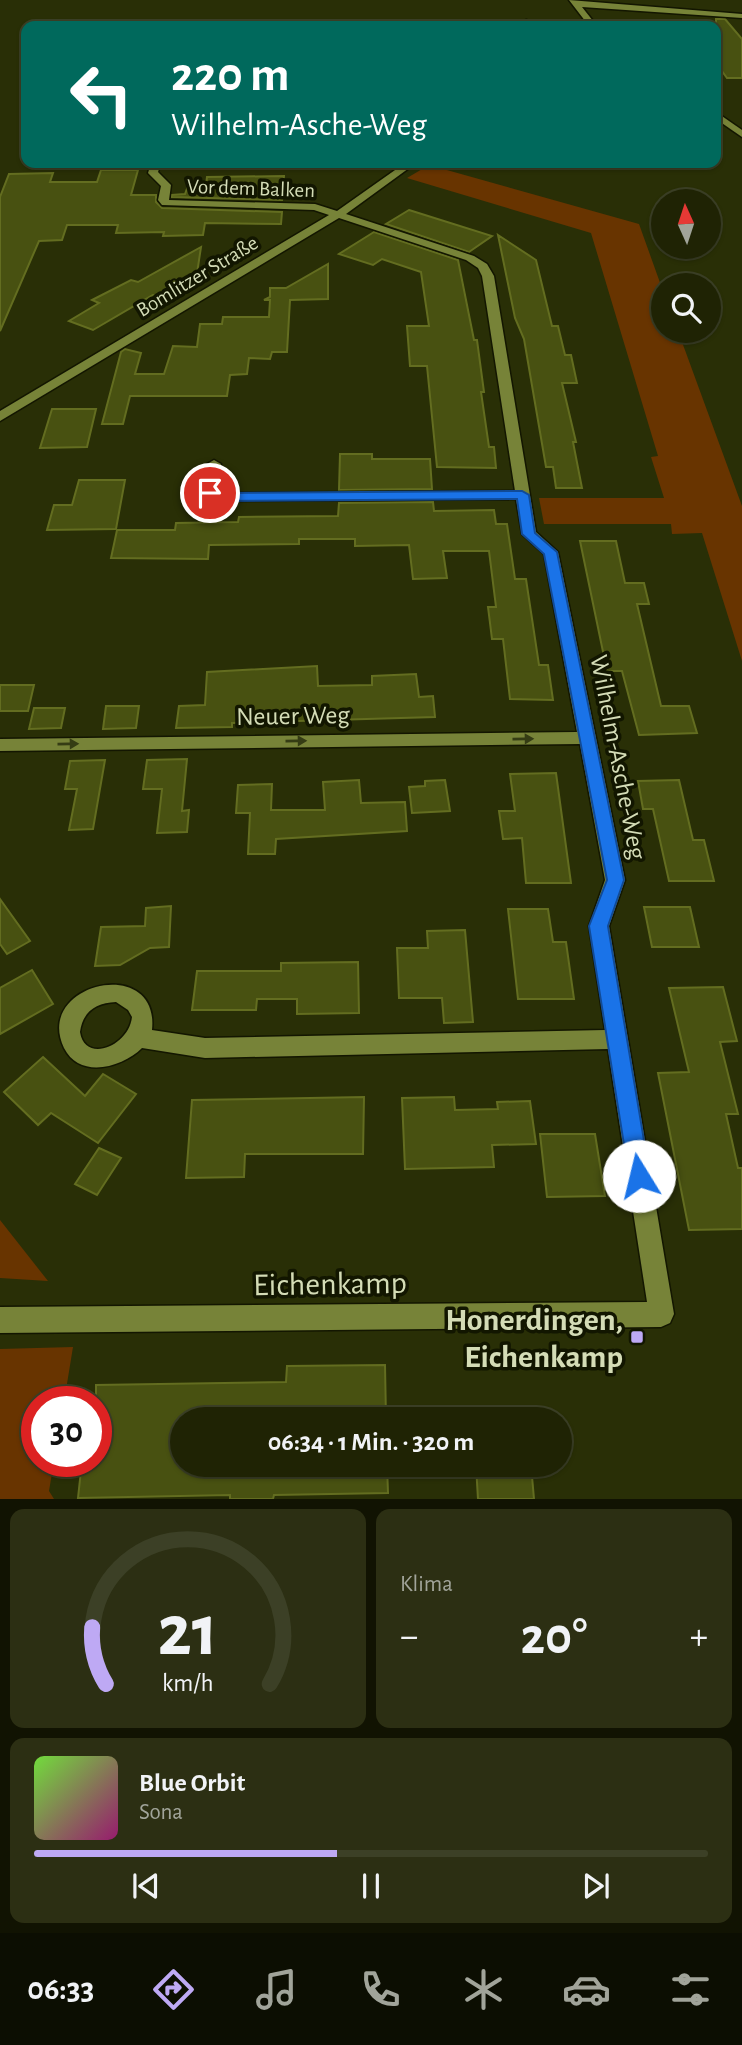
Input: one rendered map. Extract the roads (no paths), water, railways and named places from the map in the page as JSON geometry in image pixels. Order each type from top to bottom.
[{"type":"street","points":[[575,4],[742,16]]},
{"type":"street","points":[[575,4],[589,21]]},
{"type":"street","points":[[721,119],[742,134]]},
{"type":"street","name":"Vor dem Balken","points":[[154,168],[153,173],[166,185],[163,200],[166,203],[295,205],[340,213]]},
{"type":"street","name":"Bomlitzer Straße","points":[[0,417],[340,213],[404,168]]},
{"type":"street","name":"Wilhelm-Asche-Weg","points":[[340,213],[470,258],[483,267],[488,276],[528,534],[551,552],[615,880],[598,926],[661,1314]]},
{"type":"street","points":[[214,464],[209,497],[522,495]]},
{"type":"street","name":"Neuer Weg","points":[[0,745],[586,738]]},
{"type":"street","points":[[138,1038],[205,1048],[617,1039]]},
{"type":"street","name":"Eichenkamp","points":[[0,1320],[661,1314]]},
{"type":"place","name":"Honerdingen, Eichenkamp","points":[[637,1337]]}]
